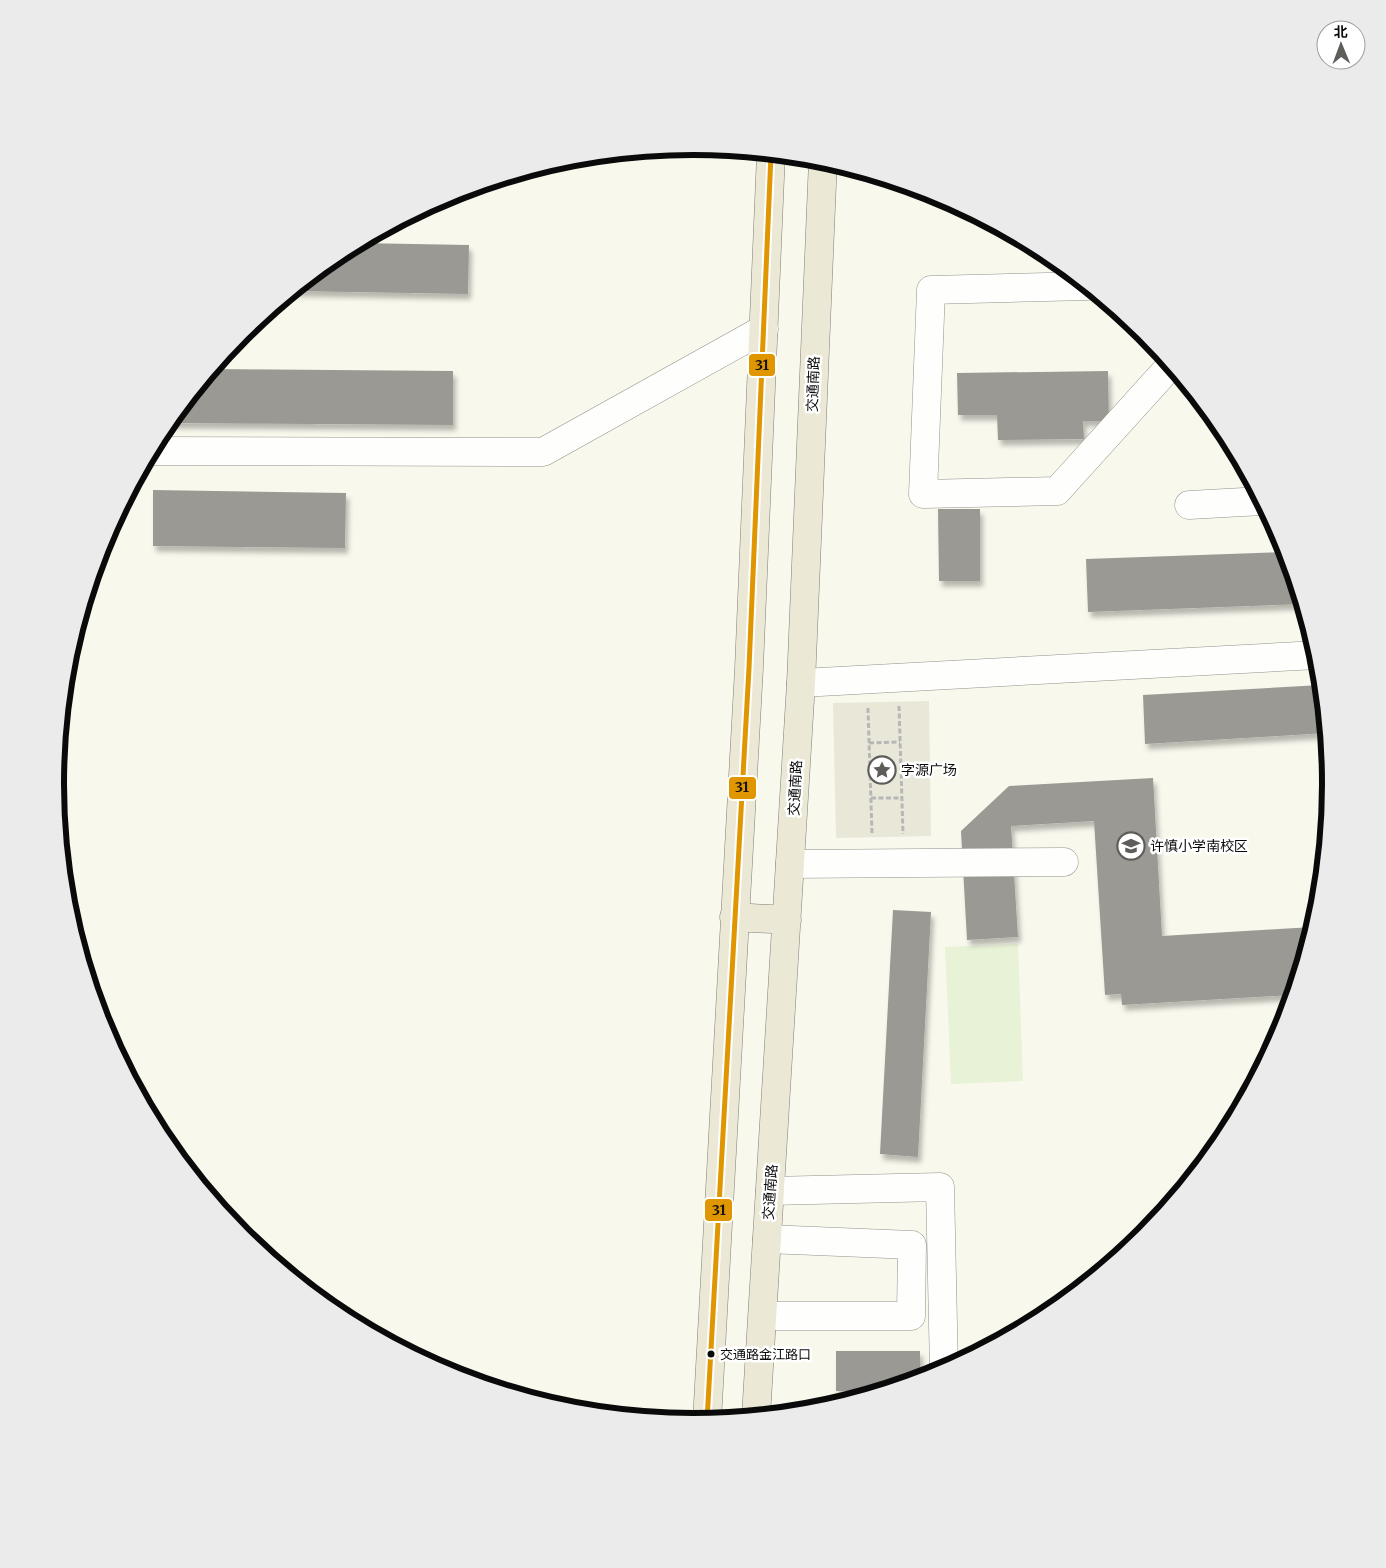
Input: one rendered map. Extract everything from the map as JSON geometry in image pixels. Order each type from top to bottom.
[{"type":"main road","points":[[707,1413],[749,668],[771,160]]},
{"type":"main road","name":"交通南路","points":[[756,1410],[801,683],[823,168]]},
{"type":"main road","points":[[734,917],[787,920]]},
{"type":"street","points":[[1078,286],[931,290],[923,494],[1058,491],[1167,370]]},
{"type":"street","points":[[159,451],[544,452],[764,329]]},
{"type":"street","points":[[1189,505],[1255,501]]},
{"type":"street","points":[[801,683],[1308,651]]},
{"type":"street","points":[[790,864],[1064,862]]},
{"type":"street","points":[[770,1191],[940,1187],[944,1361]]},
{"type":"street","points":[[762,1316],[911,1316],[912,1245],[767,1239]]},
{"type":"path","points":[[898,678],[904,863]]},
{"type":"path","points":[[868,680],[873,864]]},
{"type":"path","points":[[869,743],[900,742]]},
{"type":"path","points":[[871,798],[902,798]]},
{"type":"green space","points":[[1018,944],[1023,1081],[951,1084],[945,947]]},
{"type":"shaded area","name":"字源广场","points":[[929,701],[931,836],[836,838],[833,703]]},
{"type":"shaded area","points":[[815,1398],[829,1398],[816,1401]]},
{"type":"building","points":[[371,243],[469,245],[468,294],[302,291],[343,261]]},
{"type":"building","points":[[220,369],[453,371],[453,425],[178,423]]},
{"type":"building","points":[[1108,371],[1109,421],[1083,421],[1084,439],[998,440],[997,415],[958,415],[957,373]]},
{"type":"building","points":[[153,490],[346,493],[345,548],[153,546]]},
{"type":"building","points":[[938,509],[980,509],[980,581],[939,581]]},
{"type":"building","points":[[1278,552],[1296,604],[1088,612],[1086,559]]},
{"type":"building","points":[[1314,685],[1320,733],[1145,744],[1143,695]]},
{"type":"building","points":[[1153,778],[1162,936],[1305,927],[1285,995],[1122,1005],[1121,994],[1105,995],[1094,821],[1011,826],[1018,937],[967,940],[961,831],[1009,786]]},
{"type":"building","points":[[893,910],[931,912],[918,1157],[880,1154]]},
{"type":"building","points":[[836,1351],[920,1351],[920,1370],[859,1391],[836,1391]]},
{"type":"transit line","name":"31","points":[[707,1413],[749,668],[771,160]]},
{"type":"place","name":"字源广场","points":[[882,770]]},
{"type":"place","name":"许慎小学南校区","points":[[1131,846]]},
{"type":"place","name":"交通路金江路口","points":[[711,1354]]}]
